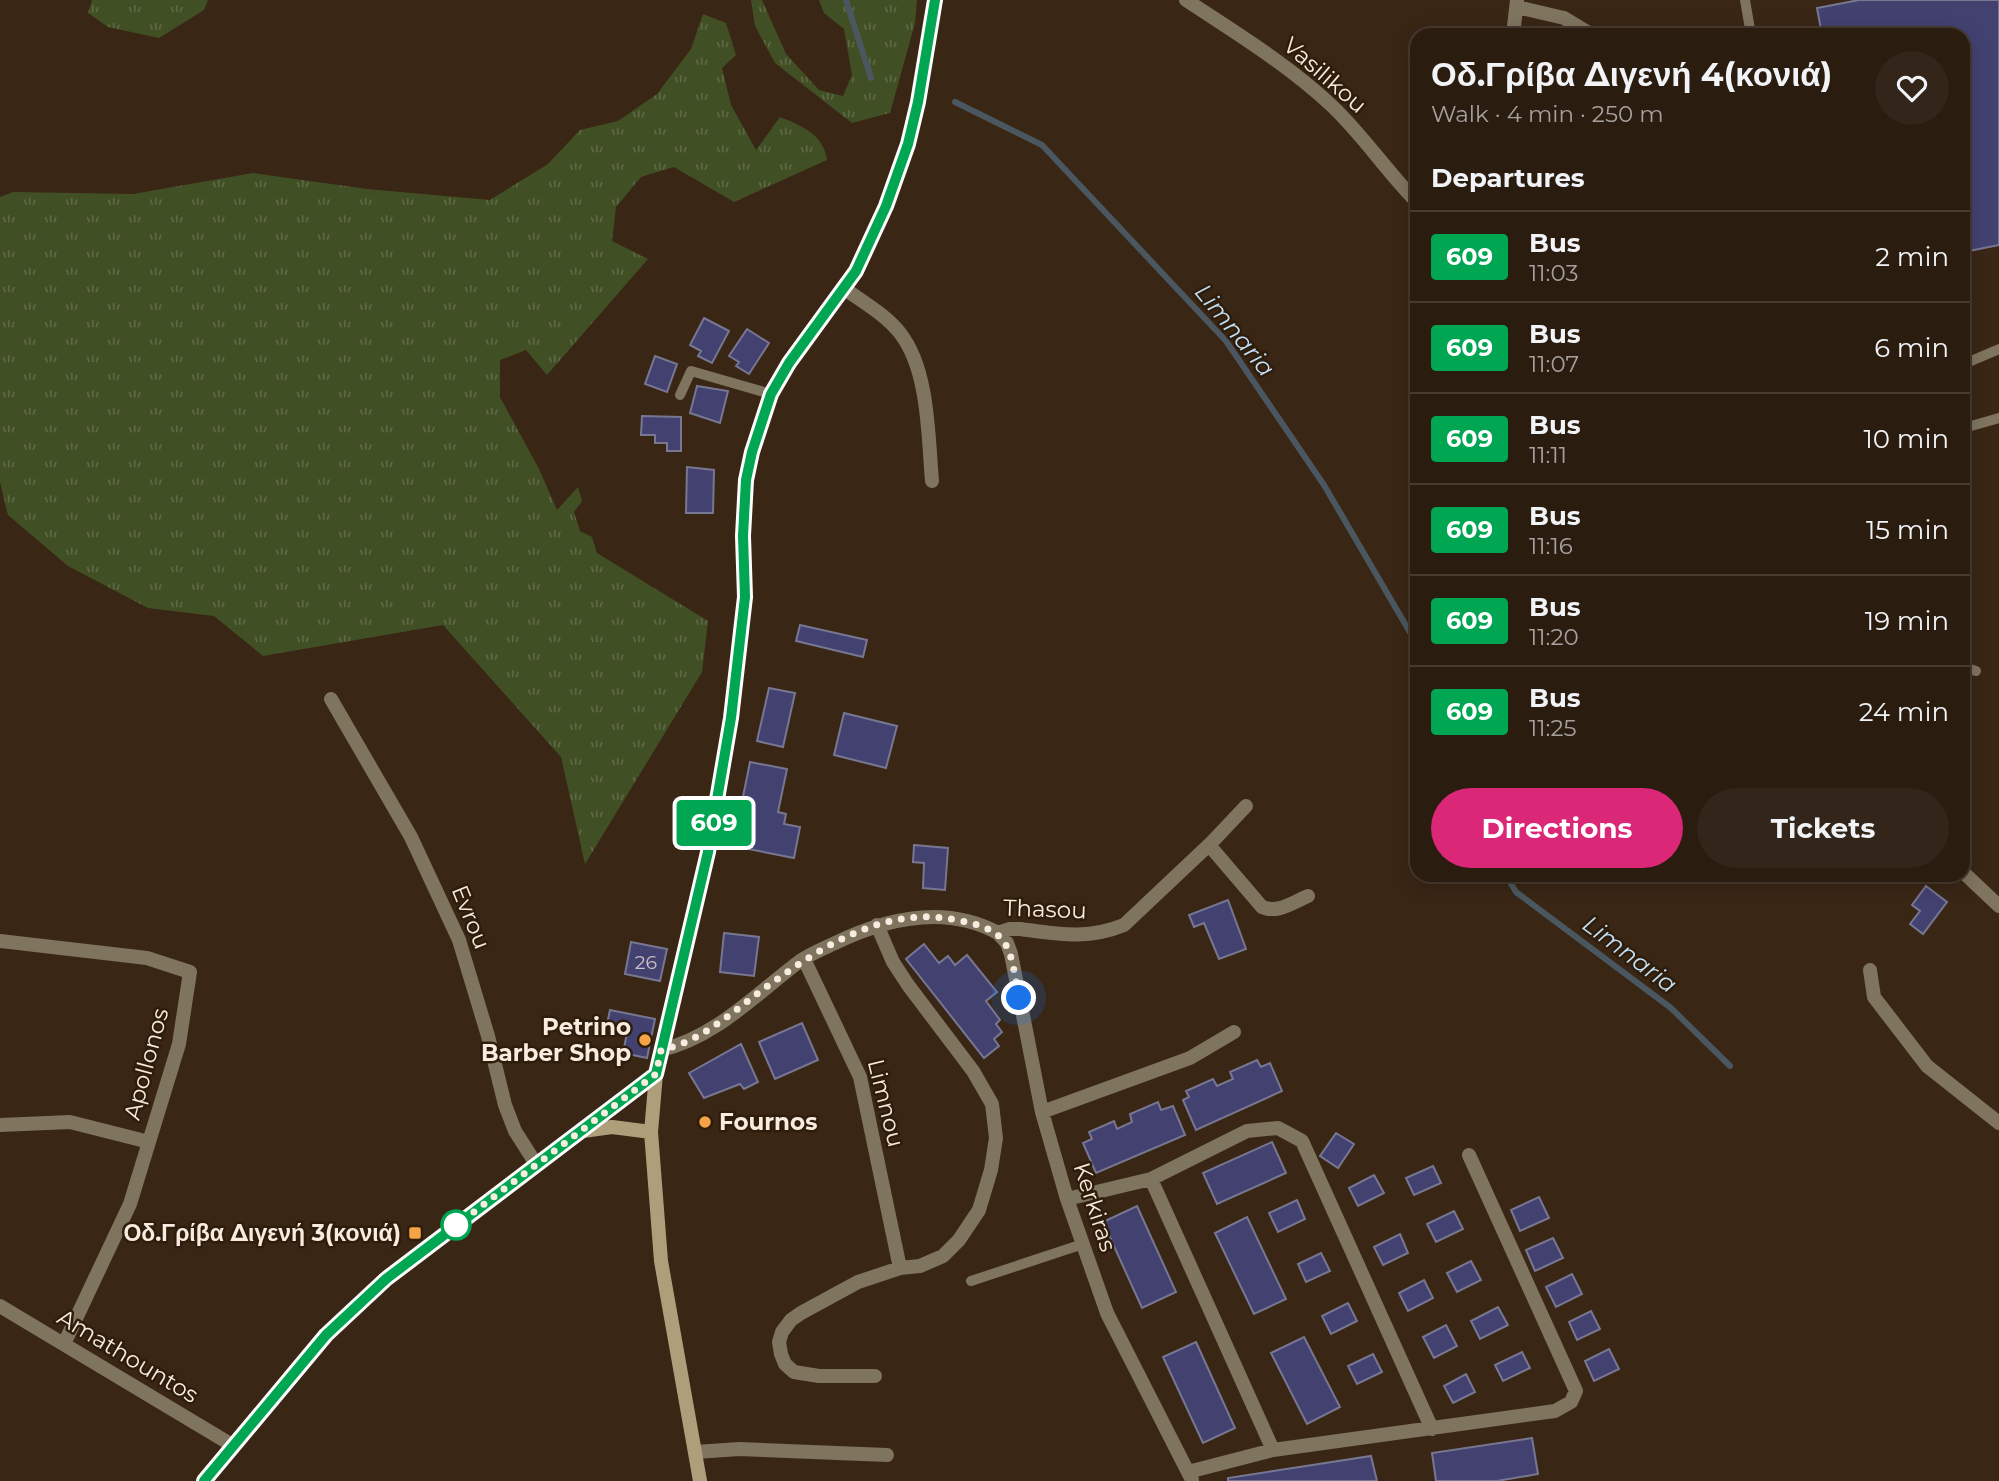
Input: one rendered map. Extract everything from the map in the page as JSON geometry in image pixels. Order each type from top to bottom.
[{"type":"main road","points":[[700,1481],[661,1261],[651,1132],[656,1074],[708,852],[738,669],[745,597],[743,536],[746,480],[771,394],[789,363],[845,289],[873,238],[908,144],[935,0]]},
{"type":"main road","points":[[204,1481],[326,1335],[386,1279],[656,1074]]},
{"type":"main road","points":[[579,1132],[612,1127],[651,1132]]},
{"type":"street","name":"Vasilikou","points":[[1186,0],[1293,71],[1333,107],[1410,194]]},
{"type":"street","points":[[1514,28],[1517,3],[1564,18],[1583,28]]},
{"type":"street","points":[[845,289],[900,333],[910,351],[925,403],[932,481]]},
{"type":"street","name":"Evrou","points":[[331,699],[411,837],[459,940],[488,1036],[505,1105],[515,1131],[536,1164]]},
{"type":"street","name":"Thasou","points":[[661,1050],[702,1035],[804,959],[877,925],[917,917],[937,917],[976,924],[998,933],[1010,929],[1087,936],[1106,933],[1124,925],[1140,912],[1246,806]]},
{"type":"street","points":[[1209,845],[1262,907],[1280,909],[1308,896]]},
{"type":"street","points":[[1970,879],[1999,906]]},
{"type":"street","points":[[875,1376],[819,1376],[794,1372],[785,1364],[779,1342],[782,1332],[791,1320],[801,1313],[858,1282],[900,1268],[920,1266],[943,1256],[973,1222],[985,1193],[995,1154],[992,1104],[973,1071],[893,962],[877,925]]},
{"type":"street","name":"Kerkiras","points":[[998,933],[1007,943],[1011,954],[1042,1112],[1067,1199],[1107,1313],[1190,1477]]},
{"type":"street","name":"Apollonos","points":[[0,941],[147,958],[190,972],[179,1044],[130,1204],[64,1343]]},
{"type":"street","name":"Limnou","points":[[804,959],[860,1077],[900,1268]]},
{"type":"street","points":[[1870,970],[1874,997],[1927,1066],[1999,1123]]},
{"type":"street","points":[[1042,1112],[1190,1058],[1234,1032]]},
{"type":"street","points":[[0,1125],[70,1122],[149,1142]]},
{"type":"street","points":[[1067,1199],[1151,1179],[1247,1131],[1278,1128],[1302,1141],[1432,1429]]},
{"type":"street","points":[[1190,1477],[1273,1450],[1555,1411],[1571,1402],[1576,1391],[1469,1155]]},
{"type":"street","points":[[1151,1179],[1273,1450]]},
{"type":"street","name":"Amathountos","points":[[0,1306],[232,1445]]},
{"type":"street","points":[[696,1452],[739,1449],[887,1455]]},
{"type":"lane","points":[[1745,0],[1750,28]]},
{"type":"lane","points":[[1970,362],[1999,349]]},
{"type":"lane","points":[[680,395],[691,371],[771,394]]},
{"type":"lane","points":[[1970,426],[1999,418]]},
{"type":"lane","points":[[1970,669],[1976,671]]},
{"type":"lane","points":[[971,1281],[1083,1244]]},
{"type":"green space","points":[[92,0],[208,0],[204,10],[159,38],[108,27],[88,13]]},
{"type":"green space","points":[[751,0],[762,0],[786,54],[819,90],[843,96],[852,75],[844,29],[824,13],[819,0],[917,0],[915,23],[890,113],[852,123],[775,63],[755,26]]},
{"type":"green space","points":[[703,14],[726,23],[736,55],[722,68],[731,105],[756,150],[780,117],[816,137],[827,160],[734,202],[674,167],[641,177],[616,207],[612,241],[648,259],[547,375],[526,350],[500,360],[500,397],[539,469],[557,510],[578,487],[582,501],[574,512],[580,531],[592,537],[597,553],[708,621],[702,672],[585,864],[561,757],[443,625],[263,656],[214,616],[148,608],[68,566],[8,515],[0,482],[0,197],[13,192],[133,194],[253,173],[367,189],[490,200],[548,164],[580,130],[618,121],[657,94],[691,49]]},
{"type":"building","points":[[1859,0],[1999,0],[1999,245],[1970,251],[1970,28],[1821,28],[1817,8]]},
{"type":"building","points":[[704,318],[729,331],[712,363],[698,356],[701,351],[690,345]]},
{"type":"building","points":[[747,329],[769,343],[749,374],[736,366],[739,362],[729,356]]},
{"type":"building","points":[[655,356],[677,364],[667,392],[645,384]]},
{"type":"building","points":[[697,386],[728,391],[720,423],[690,413]]},
{"type":"building","points":[[642,416],[681,417],[681,451],[667,451],[667,443],[655,443],[655,435],[641,435]]},
{"type":"building","points":[[687,467],[714,470],[713,513],[686,513]]},
{"type":"building","points":[[800,625],[867,640],[863,657],[796,641]]},
{"type":"building","points":[[769,688],[795,693],[783,747],[757,741]]},
{"type":"building","points":[[844,713],[897,726],[886,768],[834,755]]},
{"type":"building","points":[[750,762],[787,769],[778,812],[786,814],[784,824],[800,827],[794,858],[733,846]]},
{"type":"building","points":[[914,845],[948,848],[945,890],[923,888],[924,863],[913,862]]},
{"type":"building","points":[[1926,886],[1947,902],[1923,934],[1910,924],[1920,911],[1912,905]]},
{"type":"building","points":[[1228,900],[1246,949],[1219,959],[1204,923],[1194,927],[1189,915]]},
{"type":"building","points":[[724,933],[759,937],[754,976],[720,972]]},
{"type":"building","points":[[631,942],[667,949],[660,981],[625,974]]},
{"type":"building","points":[[924,944],[939,963],[948,956],[955,965],[967,955],[997,992],[986,1001],[1000,1020],[996,1024],[1002,1032],[994,1039],[999,1046],[984,1058],[906,959]]},
{"type":"building","points":[[610,1010],[655,1019],[647,1058],[623,1053],[628,1028],[607,1024]]},
{"type":"building","points":[[802,1023],[818,1060],[775,1079],[759,1042]]},
{"type":"building","points":[[741,1044],[758,1082],[744,1089],[740,1084],[704,1098],[689,1073]]},
{"type":"building","points":[[1257,1060],[1261,1067],[1270,1063],[1282,1091],[1196,1130],[1183,1100],[1189,1097],[1186,1091],[1213,1079],[1217,1086],[1233,1079],[1230,1072]]},
{"type":"building","points":[[1158,1102],[1161,1110],[1173,1106],[1185,1135],[1096,1173],[1083,1143],[1092,1139],[1089,1132],[1114,1121],[1117,1129],[1132,1122],[1130,1114]]},
{"type":"building","points":[[1336,1133],[1354,1144],[1338,1168],[1320,1156]]},
{"type":"building","points":[[1272,1142],[1286,1173],[1217,1204],[1203,1173]]},
{"type":"building","points":[[1433,1166],[1441,1183],[1414,1195],[1406,1178]]},
{"type":"building","points":[[1374,1175],[1384,1193],[1358,1206],[1349,1188]]},
{"type":"building","points":[[1539,1197],[1549,1218],[1520,1231],[1511,1210]]},
{"type":"building","points":[[1297,1200],[1305,1219],[1278,1232],[1269,1213]]},
{"type":"building","points":[[1137,1206],[1176,1292],[1142,1308],[1103,1222]]},
{"type":"building","points":[[1454,1211],[1463,1229],[1436,1242],[1427,1224]]},
{"type":"building","points":[[1247,1217],[1286,1299],[1254,1314],[1215,1233]]},
{"type":"building","points":[[1400,1234],[1408,1253],[1383,1265],[1374,1247]]},
{"type":"building","points":[[1553,1238],[1563,1258],[1535,1271],[1526,1250]]},
{"type":"building","points":[[1321,1253],[1330,1271],[1306,1282],[1298,1264]]},
{"type":"building","points":[[1471,1261],[1481,1280],[1457,1292],[1447,1273]]},
{"type":"building","points":[[1572,1274],[1582,1294],[1556,1307],[1546,1287]]},
{"type":"building","points":[[1424,1280],[1433,1298],[1408,1311],[1399,1293]]},
{"type":"building","points":[[1348,1303],[1357,1321],[1331,1334],[1322,1316]]},
{"type":"building","points":[[1498,1307],[1508,1325],[1480,1339],[1471,1321]]},
{"type":"building","points":[[1591,1311],[1600,1329],[1577,1340],[1569,1322]]},
{"type":"building","points":[[1446,1325],[1457,1346],[1434,1358],[1423,1337]]},
{"type":"building","points":[[1304,1337],[1340,1407],[1307,1424],[1271,1353]]},
{"type":"building","points":[[1196,1342],[1235,1428],[1203,1443],[1163,1357]]},
{"type":"building","points":[[1609,1349],[1619,1369],[1594,1381],[1585,1361]]},
{"type":"building","points":[[1522,1352],[1530,1368],[1503,1381],[1495,1365]]},
{"type":"building","points":[[1373,1354],[1382,1372],[1357,1384],[1348,1366]]},
{"type":"building","points":[[1466,1374],[1475,1392],[1453,1403],[1444,1386]]},
{"type":"building","points":[[1532,1438],[1538,1474],[1497,1481],[1436,1481],[1432,1453]]},
{"type":"building","points":[[1371,1456],[1377,1481],[1228,1481],[1228,1478]]},
{"type":"waterway","name":"Limnaria","points":[[846,0],[871,78]]},
{"type":"waterway","name":"Limnaria","points":[[955,102],[1042,145],[1226,341],[1324,485],[1410,632]]},
{"type":"waterway","name":"Limnaria","points":[[1510,882],[1516,892],[1671,1008],[1730,1066]]},
{"type":"bus line","name":"609","points":[[204,1481],[326,1335],[386,1279],[656,1074],[708,852],[731,718],[745,597],[743,536],[746,480],[752,452],[771,394],[789,363],[845,289],[873,238],[886,206],[908,144],[918,102],[935,0]]},
{"type":"place","name":"Petrino Barber Shop","points":[[645,1040]]},
{"type":"place","name":"Fournos","points":[[705,1122]]},
{"type":"place","name":"Οδ.Γρίβα Διγενή 3(κονιά)","points":[[415,1233]]},
{"type":"route","points":[[456,1225],[450,1230],[656,1074],[661,1050],[702,1035],[804,959],[863,930],[895,920],[917,917],[937,917],[989,929],[998,933],[1007,943],[1019,998]]}]
